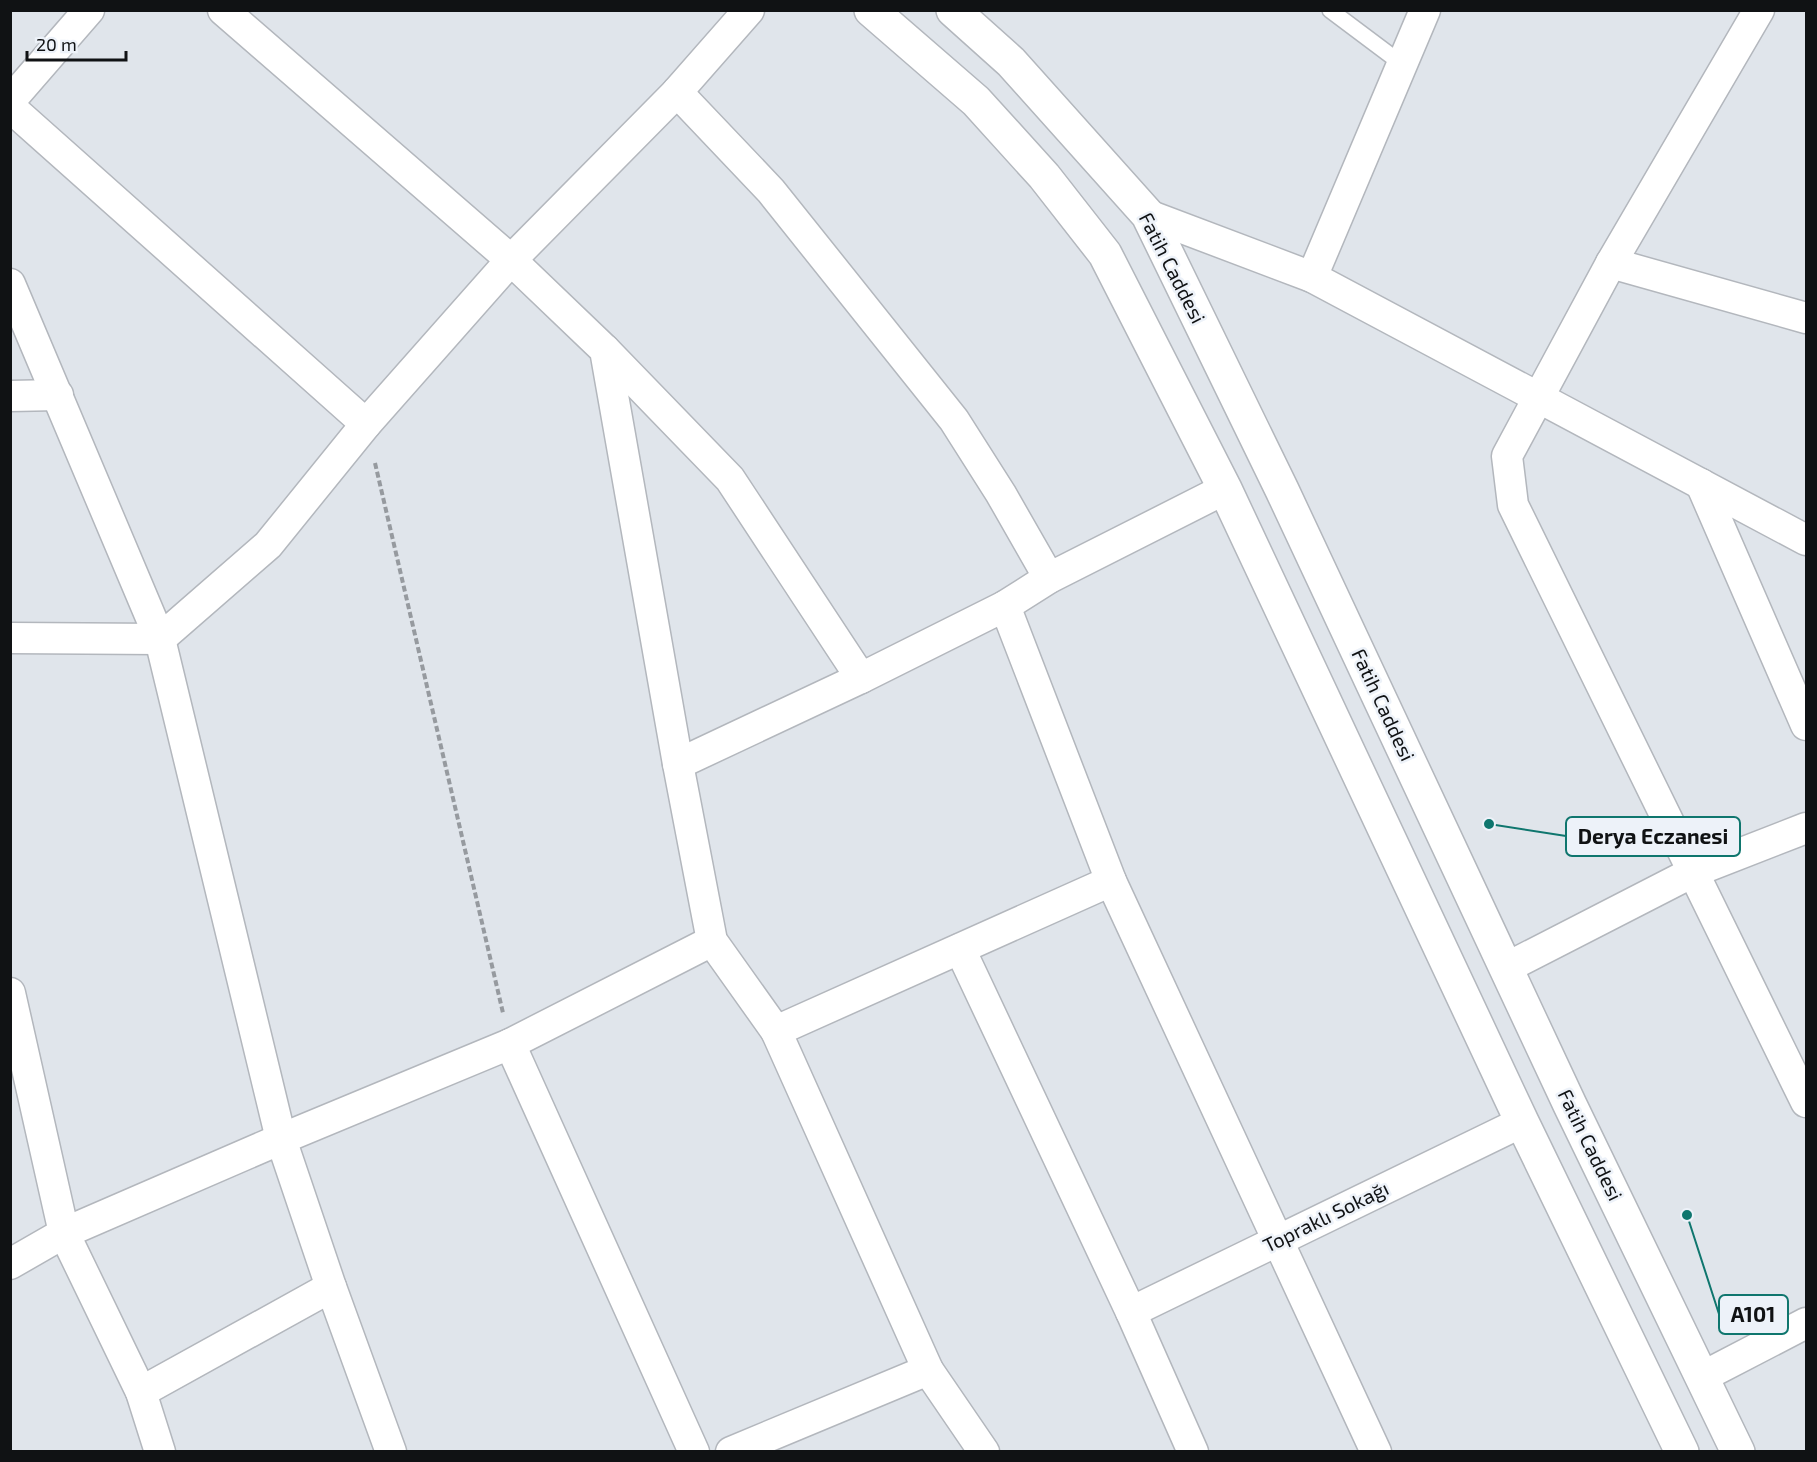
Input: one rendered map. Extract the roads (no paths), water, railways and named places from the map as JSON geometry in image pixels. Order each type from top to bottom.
[{"type":"main road","points":[[871,10],[976,101],[1044,176],[1106,254],[1225,489],[1522,1122],[1682,1452]]},
{"type":"main road","name":"Fatih Caddesi","points":[[953,10],[1011,62],[1148,214],[1282,490],[1570,1105],[1738,1452]]},
{"type":"street","points":[[10,101],[89,10]]},
{"type":"street","points":[[223,10],[511,260],[605,350],[730,479],[861,678]]},
{"type":"street","points":[[10,638],[160,639],[268,545],[366,424],[511,260],[677,92],[749,10]]},
{"type":"street","points":[[1312,277],[1425,10]]},
{"type":"street","points":[[1759,10],[1611,263],[1507,456],[1513,505],[1806,1102]]},
{"type":"street","points":[[677,92],[771,191],[954,420],[1001,494],[1049,578]]},
{"type":"street","points":[[10,107],[366,424]]},
{"type":"street","points":[[1148,214],[1312,277],[1806,540]]},
{"type":"street","points":[[1611,263],[1806,318]]},
{"type":"street","points":[[10,284],[160,639],[281,1139],[331,1287],[391,1452]]},
{"type":"street","points":[[605,350],[678,764],[712,941],[776,1031],[928,1370],[984,1452]]},
{"type":"street","points":[[10,396],[58,395]]},
{"type":"street","points":[[1701,484],[1806,725]]},
{"type":"street","points":[[678,764],[861,678],[1005,606],[1049,578],[1225,489]]},
{"type":"street","points":[[1005,606],[1111,881],[1376,1452]]},
{"type":"street","points":[[1506,968],[1693,872],[1806,828]]},
{"type":"street","points":[[776,1031],[1111,881]]},
{"type":"street","points":[[10,1264],[64,1233],[281,1139],[510,1044],[712,941]]},
{"type":"street","points":[[960,949],[1131,1312],[1193,1452]]},
{"type":"street","points":[[10,993],[64,1233],[141,1392],[160,1452]]},
{"type":"street","points":[[510,1044],[694,1452]]},
{"type":"street","name":"Topraklı Sokağı","points":[[1131,1312],[1522,1122]]},
{"type":"street","points":[[141,1392],[331,1287]]},
{"type":"street","points":[[1702,1377],[1806,1323]]},
{"type":"street","points":[[731,1452],[928,1370]]},
{"type":"lane","points":[[1330,10],[1402,64]]},
{"type":"place","name":"Derya Eczanesi","points":[[1489,824]]},
{"type":"place","name":"A101","points":[[1687,1215]]}]
